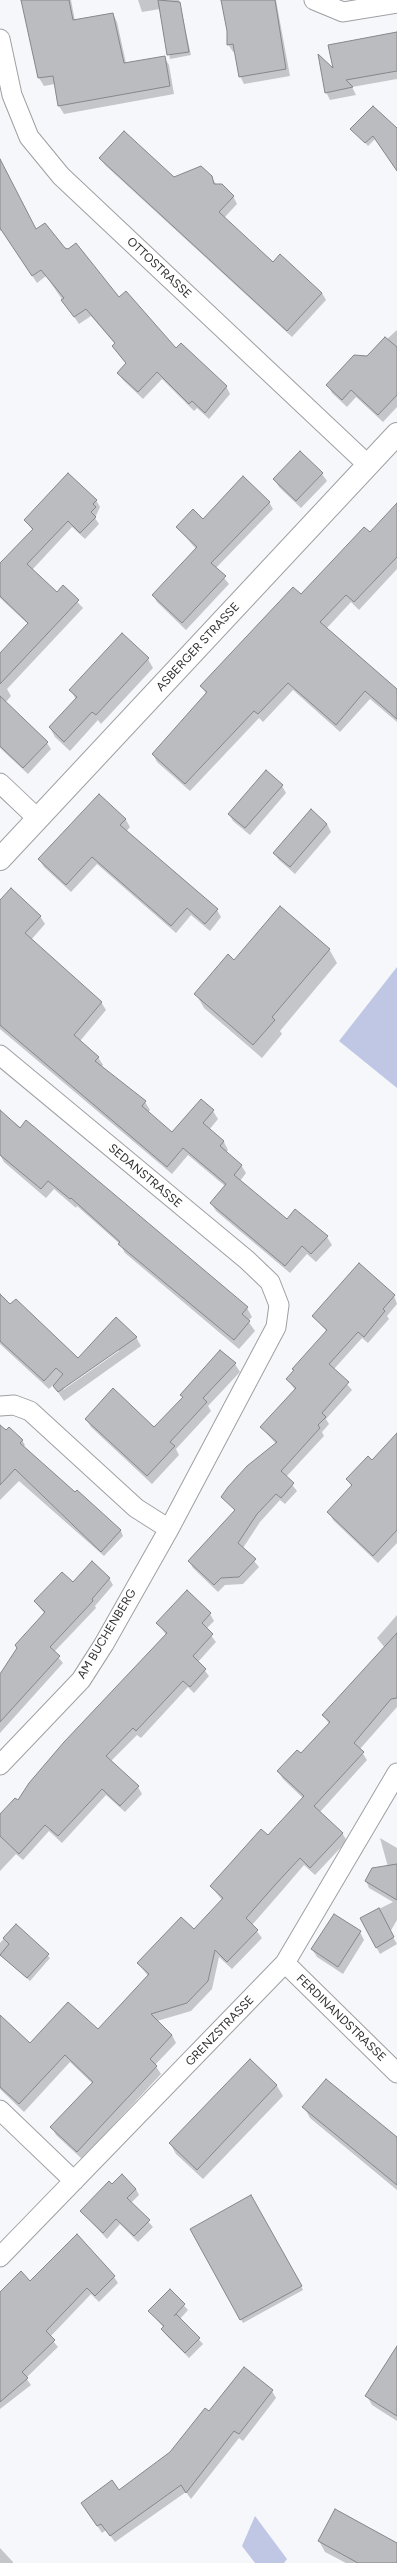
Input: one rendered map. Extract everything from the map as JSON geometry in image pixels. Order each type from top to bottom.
[{"type":"street","points":[[314,0],[343,12],[397,3]]},
{"type":"street","name":"OTTOSTRASSE","points":[[0,39],[12,95],[29,137],[61,176],[368,465]]},
{"type":"street","name":"ASBERGER STRASSE","points":[[0,860],[397,434]]},
{"type":"street","points":[[0,783],[38,819]]},
{"type":"street","name":"SEDANSTRASSE","points":[[0,1055],[246,1260],[270,1282],[279,1304]]},
{"type":"street","name":"AM BUCHENBERG","points":[[0,1766],[80,1680],[104,1644],[169,1529],[276,1327],[279,1304]]},
{"type":"street","points":[[0,1406],[14,1405],[30,1412],[136,1508],[169,1529]]},
{"type":"street","name":"GRENZSTRASSE","points":[[0,2257],[285,1963],[397,1773]]},
{"type":"street","name":"FERDINANDSTRASSE","points":[[285,1963],[397,2073]]},
{"type":"street","points":[[0,2110],[74,2181]]},
{"type":"shaded area","points":[[397,967],[397,1088],[339,1041]]},
{"type":"shaded area","points":[[255,2516],[287,2559],[284,2563],[255,2563],[242,2546]]},
{"type":"building","points":[[21,0],[69,0],[73,20],[113,13],[124,63],[165,56],[170,86],[58,106],[53,76],[38,78]]},
{"type":"building","points":[[158,0],[180,2],[189,52],[167,55]]},
{"type":"building","points":[[221,0],[275,0],[286,69],[239,77],[233,44],[227,45],[227,31]]},
{"type":"building","points":[[397,32],[397,71],[346,80],[353,87],[325,93],[318,54],[333,68],[328,45]]},
{"type":"building","points":[[373,106],[397,128],[397,171],[373,136],[365,143],[350,129]]},
{"type":"building","points":[[124,131],[174,177],[201,166],[212,176],[214,184],[222,184],[234,196],[219,212],[273,262],[280,254],[322,293],[287,331],[99,158]]},
{"type":"building","points":[[0,159],[36,229],[45,223],[65,248],[68,249],[76,243],[119,297],[126,291],[176,348],[181,343],[227,386],[205,413],[192,401],[189,404],[157,372],[138,392],[117,373],[126,363],[112,346],[115,343],[86,309],[74,317],[61,300],[64,298],[41,270],[32,276],[0,228]]},
{"type":"building","points":[[385,337],[397,347],[397,395],[378,415],[351,390],[342,400],[326,385],[354,355],[367,356]]},
{"type":"building","points":[[300,451],[323,473],[296,501],[273,479]]},
{"type":"building","points":[[68,473],[97,500],[93,504],[96,507],[91,512],[96,517],[80,533],[68,521],[27,564],[57,592],[63,585],[79,600],[0,684],[0,653],[28,623],[0,596],[0,563],[33,529],[24,520]]},
{"type":"building","points":[[243,476],[270,502],[211,563],[226,576],[182,623],[152,595],[197,547],[176,527],[193,509],[203,519]]},
{"type":"building","points":[[397,503],[397,557],[354,602],[346,595],[320,622],[397,689],[397,719],[365,691],[336,725],[288,683],[258,714],[254,711],[185,784],[152,754],[207,692],[200,686],[293,587],[301,594],[364,527],[370,532]]},
{"type":"building","points":[[122,633],[149,658],[96,715],[92,712],[64,742],[49,727],[77,697],[69,690]]},
{"type":"building","points":[[0,696],[48,742],[23,768],[0,746]]},
{"type":"building","points":[[266,770],[283,785],[245,828],[228,814]]},
{"type":"building","points":[[99,794],[126,819],[120,825],[218,909],[205,924],[187,908],[171,926],[92,857],[66,885],[38,859]]},
{"type":"building","points":[[311,809],[327,824],[290,867],[273,853]]},
{"type":"building","points":[[11,888],[41,916],[25,933],[102,1002],[74,1035],[99,1057],[95,1061],[146,1101],[142,1106],[172,1132],[201,1099],[214,1110],[203,1123],[224,1141],[220,1146],[242,1165],[234,1175],[287,1219],[295,1209],[328,1236],[311,1254],[302,1246],[285,1266],[210,1203],[226,1184],[183,1148],[167,1167],[0,1025],[0,900]]},
{"type":"building","points":[[280,906],[330,949],[272,1017],[275,1020],[253,1045],[194,994],[228,954],[234,960]]},
{"type":"building","points":[[0,1110],[20,1128],[26,1120],[248,1307],[242,1314],[250,1321],[234,1340],[118,1244],[120,1242],[71,1198],[70,1199],[48,1181],[41,1189],[0,1155]]},
{"type":"building","points":[[359,1263],[395,1295],[383,1309],[385,1311],[364,1337],[358,1332],[329,1364],[349,1382],[322,1413],[326,1417],[318,1425],[320,1428],[281,1471],[294,1483],[281,1498],[276,1494],[257,1514],[238,1543],[256,1559],[239,1577],[221,1578],[214,1585],[188,1561],[235,1510],[221,1497],[228,1487],[247,1466],[277,1442],[260,1427],[296,1388],[286,1379],[294,1370],[292,1369],[327,1330],[312,1316]]},
{"type":"building","points":[[0,1294],[10,1304],[16,1299],[78,1358],[116,1317],[137,1337],[58,1392],[53,1386],[63,1374],[56,1368],[44,1381],[0,1341]]},
{"type":"building","points":[[220,1350],[236,1363],[203,1398],[207,1402],[170,1442],[175,1446],[147,1476],[85,1419],[113,1388],[154,1427],[183,1397],[180,1395]]},
{"type":"building","points":[[0,1425],[6,1430],[9,1427],[23,1440],[20,1443],[75,1492],[77,1490],[121,1530],[101,1552],[15,1469],[0,1485]]},
{"type":"building","points":[[397,1433],[397,1530],[373,1556],[327,1512],[352,1485],[346,1479],[368,1456],[372,1460]]},
{"type":"building","points":[[92,1561],[110,1578],[92,1599],[93,1601],[50,1647],[60,1656],[0,1722],[0,1674],[17,1648],[15,1645],[45,1612],[34,1601],[62,1572],[73,1582]]},
{"type":"building","points":[[187,1590],[211,1613],[202,1623],[213,1634],[193,1656],[206,1669],[190,1687],[183,1681],[136,1731],[133,1728],[106,1756],[139,1786],[120,1806],[102,1789],[58,1836],[45,1825],[19,1854],[0,1836],[0,1814],[15,1798],[18,1800],[29,1783],[64,1742],[167,1633],[156,1623]]},
{"type":"building","points":[[397,1633],[397,1698],[391,1699],[354,1743],[364,1752],[314,1806],[343,1833],[310,1868],[300,1858],[275,1885],[246,1918],[258,1930],[227,1962],[215,1950],[208,1981],[187,2003],[151,2014],[172,2035],[150,2059],[157,2066],[77,2152],[50,2127],[93,2082],[65,2055],[19,2104],[0,2087],[0,2015],[30,2043],[68,2002],[98,2029],[149,1974],[137,1963],[181,1917],[194,1929],[223,1898],[210,1886],[261,1829],[268,1835],[304,1796],[277,1771],[297,1750],[301,1753],[330,1722],[322,1715]]},
{"type":"building","points":[[397,1864],[397,1900],[365,1881],[372,1868]]},
{"type":"building","points":[[379,1908],[394,1937],[376,1948],[360,1918]]},
{"type":"building","points":[[334,1914],[361,1931],[338,1967],[311,1949]]},
{"type":"building","points":[[16,1924],[49,1954],[27,1978],[0,1955],[9,1944],[3,1938]]},
{"type":"building","points":[[250,2059],[277,2085],[197,2170],[169,2143]]},
{"type":"building","points":[[326,2079],[397,2137],[397,2185],[302,2107]]},
{"type":"building","points":[[122,2174],[136,2189],[127,2198],[150,2220],[134,2236],[116,2219],[103,2233],[80,2211],[109,2181],[112,2184]]},
{"type":"building","points":[[251,2195],[302,2286],[240,2320],[190,2229]]},
{"type":"building","points":[[77,2234],[115,2276],[95,2296],[87,2288],[46,2331],[55,2340],[22,2372],[28,2378],[0,2402],[0,2292],[21,2271],[30,2281]]},
{"type":"building","points":[[170,2289],[185,2304],[174,2316],[176,2314],[200,2338],[185,2353],[161,2329],[164,2326],[148,2311]]},
{"type":"building","points":[[397,2346],[397,2416],[365,2396]]},
{"type":"building","points":[[244,2367],[273,2390],[239,2434],[234,2431],[186,2493],[181,2485],[110,2536],[101,2524],[97,2526],[81,2503],[112,2480],[119,2490],[170,2452],[205,2408],[209,2411]]},
{"type":"building","points":[[335,2509],[397,2543],[397,2563],[358,2563],[318,2541]]}]
